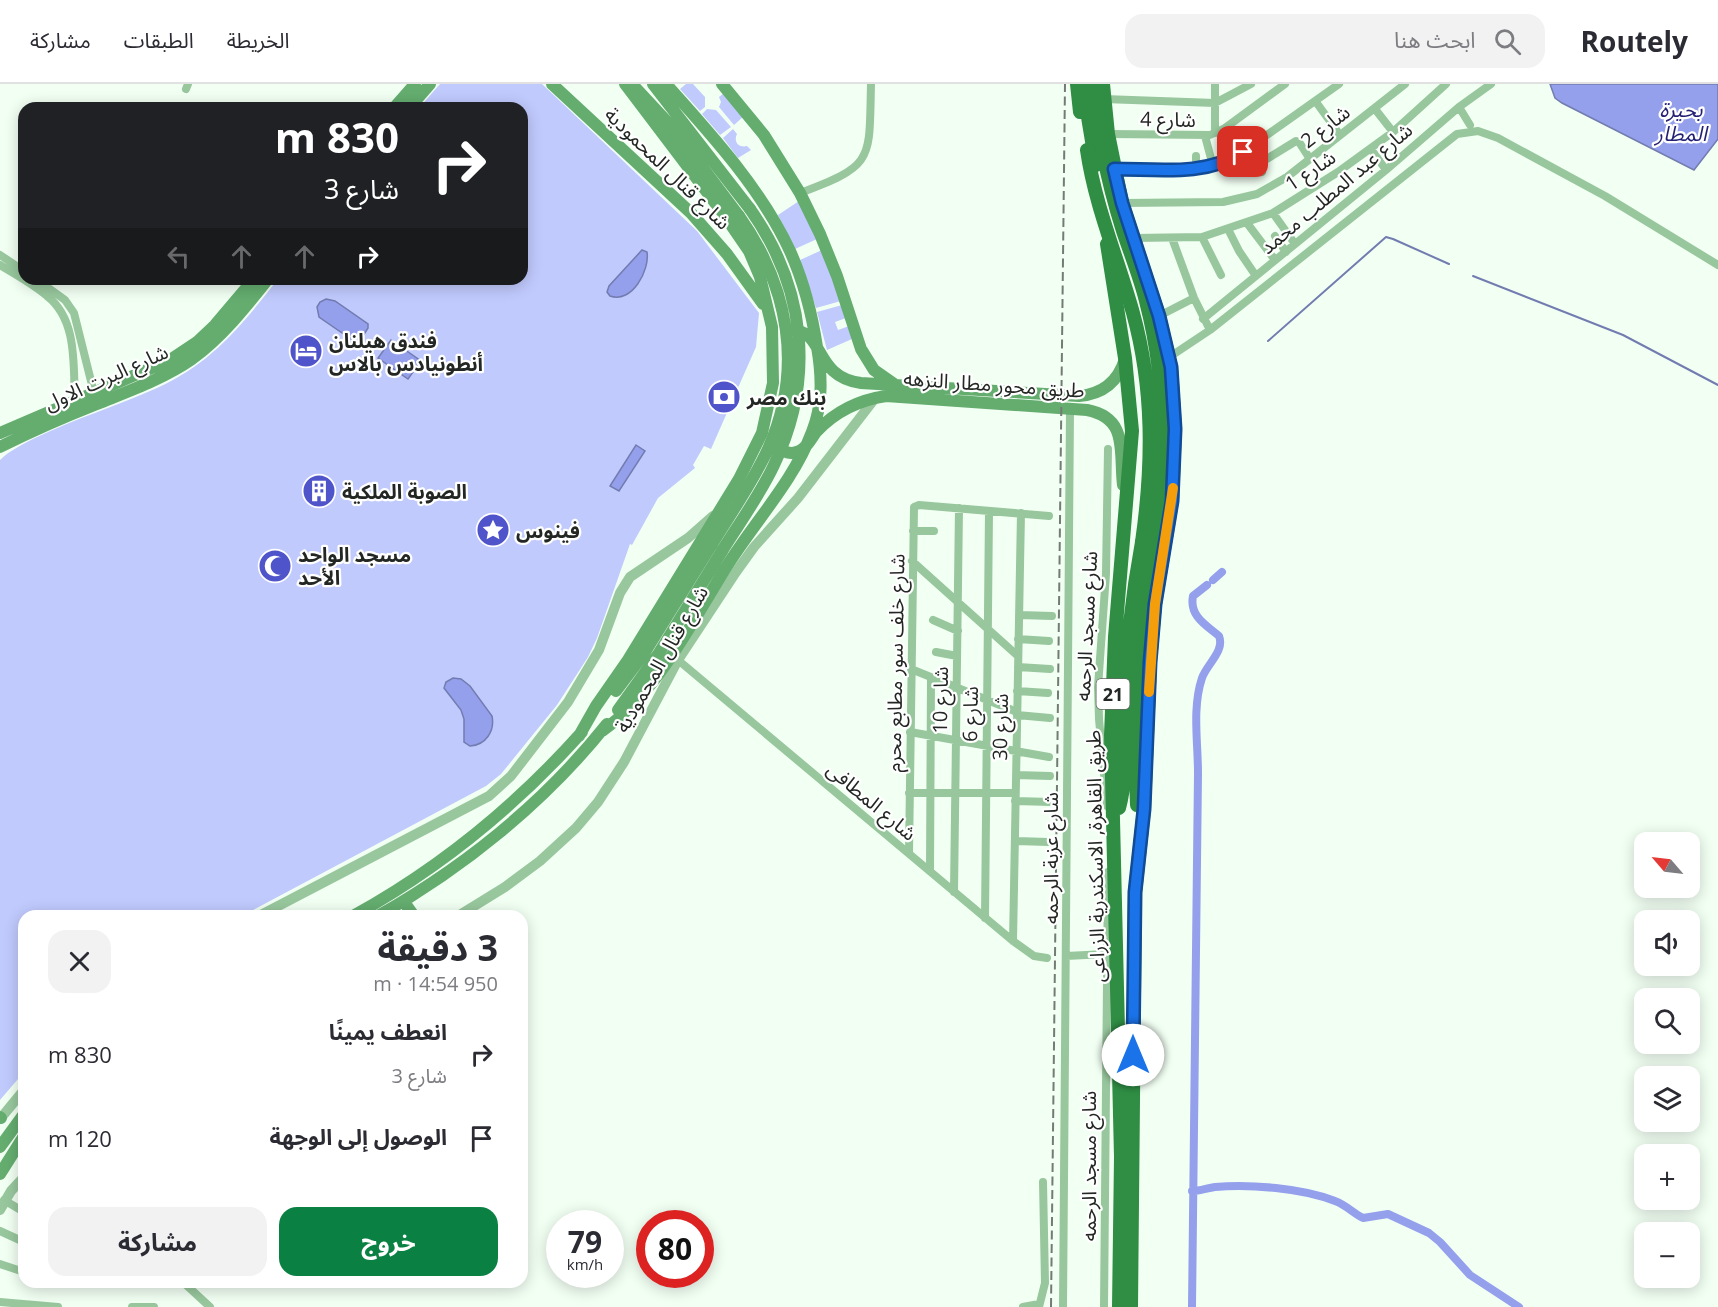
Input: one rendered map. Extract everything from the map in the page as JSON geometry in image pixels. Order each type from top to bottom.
[{"type":"highway","points":[[1077,84],[1096,196],[1133,313],[1147,383],[1151,452],[1148,497],[1149,539],[1140,654],[1135,771],[1139,855]]},
{"type":"highway","name":"طريق القاهرة, الاسكندرية الزراعى","points":[[1087,84],[1089,117],[1125,358],[1132,432],[1115,637],[1111,735],[1121,1157],[1119,1307]]},
{"type":"highway","points":[[1095,84],[1097,122],[1108,178],[1146,299],[1159,369],[1163,450],[1161,490],[1133,597],[1126,664],[1123,789],[1114,822]]},
{"type":"highway","name":"طريق القاهرة, الاسكندرية الزراعى","points":[[1103,84],[1108,134],[1122,203],[1155,301],[1168,358],[1175,429],[1172,501],[1155,604],[1150,662],[1144,809],[1135,892],[1131,1307]]},
{"type":"highway","points":[[1118,309],[1128,298],[1135,296],[1149,297],[1155,301]]},
{"type":"highway","points":[[1125,498],[1134,510],[1147,516],[1162,512],[1172,501]]},
{"type":"main road","points":[[399,102],[415,84]]},
{"type":"main road","points":[[414,102],[430,84]]},
{"type":"main road","name":"شارع قنال المحمودية","points":[[552,84],[703,226],[727,254],[770,315]]},
{"type":"main road","points":[[579,736],[589,716],[628,660],[749,461],[762,433],[773,383],[774,339],[770,315],[760,277],[742,239],[625,84]]},
{"type":"main road","points":[[389,910],[455,867],[502,830],[548,788],[602,730],[654,659],[717,547],[767,451],[778,423],[787,377],[787,334],[777,286],[765,256],[739,216],[674,128],[633,84]]},
{"type":"main road","points":[[363,910],[415,879],[473,837],[529,789],[579,736],[638,662],[764,483],[781,449],[792,416],[799,377],[800,339],[792,293],[771,242],[750,209],[652,84]]},
{"type":"main road","points":[[722,84],[764,135],[800,193],[829,255],[861,349],[874,370],[895,385]]},
{"type":"main road","points":[[602,730],[628,710],[652,682],[747,535],[785,483],[807,444],[816,420],[820,396],[821,372],[810,308],[790,252],[772,218],[718,145],[667,85]]},
{"type":"main road","name":"شارع البرت الاول","points":[[0,433],[154,369],[184,351],[215,325],[249,285]]},
{"type":"main road","name":"شارع البرت الاول","points":[[0,447],[176,369],[218,337],[263,285]]},
{"type":"main road","points":[[770,315],[783,321],[799,319],[807,315],[810,308]]},
{"type":"main road","points":[[774,339],[786,330],[797,330],[807,334],[817,345]]},
{"type":"main road","name":"طريق محور مطار النزهه","points":[[817,345],[826,365],[841,378],[861,383],[1079,396],[1100,391],[1112,383],[1121,372],[1125,358]]},
{"type":"main road","name":"طريق محور مطار النزهه","points":[[807,444],[826,422],[837,414],[862,401],[876,397],[897,395],[1100,413],[1116,427],[1120,440],[1125,498]]},
{"type":"main road","points":[[762,433],[767,442],[789,453],[799,451],[807,444]]},
{"type":"main road","points":[[749,461],[755,456],[763,457],[780,470],[785,483]]},
{"type":"main road","points":[[404,902],[410,910]]},
{"type":"main road","points":[[0,1147],[18,1122]]},
{"type":"main road","points":[[0,1174],[18,1147]]},
{"type":"street","points":[[800,193],[846,174],[862,160],[869,140],[871,84]]},
{"type":"street","points":[[1215,84],[1215,133]]},
{"type":"street","points":[[1104,99],[1215,103],[1251,84]]},
{"type":"street","name":"شارع 4","points":[[1108,134],[1205,136],[1215,133],[1285,84]]},
{"type":"street","points":[[1114,169],[1196,169],[1213,166],[1246,150],[1339,84]]},
{"type":"street","name":"شارع 2","points":[[1122,203],[1223,202],[1266,190],[1287,177],[1405,84]]},
{"type":"street","name":"شارع 1","points":[[1134,238],[1202,237],[1273,213],[1371,149],[1446,84]]},
{"type":"street","name":"شارع عبد المطلب محمد","points":[[1203,319],[1386,170],[1459,107],[1491,84]]},
{"type":"street","points":[[1316,102],[1340,135]]},
{"type":"street","points":[[1459,107],[1470,124]]},
{"type":"street","points":[[1374,109],[1393,132]]},
{"type":"street","points":[[1168,358],[1210,330],[1457,134],[1470,131],[1478,131],[1498,138],[1595,191],[1718,265]]},
{"type":"street","points":[[1205,136],[1213,166]]},
{"type":"street","points":[[1265,160],[1296,141],[1310,159]]},
{"type":"street","points":[[1371,149],[1386,170]]},
{"type":"street","points":[[1246,150],[1262,172]]},
{"type":"street","points":[[1196,156],[1196,169]]},
{"type":"street","points":[[1273,213],[1295,244]]},
{"type":"street","points":[[1247,223],[1275,260]]},
{"type":"street","points":[[1228,229],[1239,251],[1256,276]]},
{"type":"street","points":[[1275,236],[1286,252]]},
{"type":"street","points":[[1202,237],[1221,275]]},
{"type":"street","points":[[1172,238],[1194,298],[1210,330]]},
{"type":"street","points":[[0,255],[18,270]]},
{"type":"street","points":[[0,265],[18,272]]},
{"type":"street","points":[[36,285],[66,318],[73,364],[75,401]]},
{"type":"street","points":[[44,285],[65,300],[74,313],[94,393]]},
{"type":"street","points":[[1159,316],[1194,298]]},
{"type":"street","name":"شارع قنال المحمودية","points":[[467,910],[540,861],[557,847],[587,815],[624,762],[678,660],[750,552],[798,498],[876,397]]},
{"type":"street","name":"شارع عزبة الرحمه","points":[[1063,1307],[1070,409]]},
{"type":"street","name":"شارع مسجد الرحمه","points":[[1104,1307],[1109,821],[1098,687],[1106,574],[1108,449]]},
{"type":"street","name":"شارع خلف سور مطابع محرم","points":[[909,853],[913,509],[917,505],[960,508]]},
{"type":"street","points":[[960,508],[1049,516]]},
{"type":"street","name":"شارع 10","points":[[954,892],[960,508]]},
{"type":"street","points":[[270,910],[481,800],[505,784],[554,722],[574,692],[599,650],[620,593],[630,577],[688,538],[720,510]]},
{"type":"street","name":"شارع 6","points":[[985,918],[989,511]]},
{"type":"street","name":"شارع 30","points":[[1013,941],[1021,513]]},
{"type":"street","points":[[913,531],[934,531]]},
{"type":"street","points":[[912,561],[1018,656]]},
{"type":"street","points":[[1019,615],[1052,616]]},
{"type":"street","points":[[933,620],[958,630]]},
{"type":"street","points":[[1018,639],[1049,641]]},
{"type":"street","points":[[936,651],[957,656]]},
{"type":"street","name":"شارع المطافى","points":[[678,660],[1013,941],[1034,956],[1047,958]]},
{"type":"street","points":[[1018,667],[1050,669]]},
{"type":"street","points":[[911,669],[1017,714],[1050,718]]},
{"type":"street","points":[[930,871],[931,677]]},
{"type":"street","points":[[1017,691],[1048,693]]},
{"type":"street","points":[[910,732],[1049,757]]},
{"type":"street","points":[[1016,775],[1050,776]]},
{"type":"street","points":[[909,793],[986,793],[1050,802]]},
{"type":"street","points":[[1014,841],[1048,842]]},
{"type":"street","points":[[1066,956],[1106,954]]},
{"type":"street","points":[[0,1118],[18,1096]]},
{"type":"street","points":[[1023,1307],[1039,1306],[1045,1283],[1043,1182]]},
{"type":"street","points":[[18,1185],[2,1205],[18,1210]]},
{"type":"street","points":[[0,1231],[18,1239]]},
{"type":"street","points":[[0,1264],[18,1270]]},
{"type":"street","points":[[189,1288],[210,1307]]},
{"type":"street","points":[[0,1302],[58,1307]]},
{"type":"street","points":[[132,1307],[154,1307]]},
{"type":"shaded area","points":[[440,84],[542,84],[697,231],[759,313],[756,347],[711,449],[704,446],[693,465],[695,468],[658,498],[632,545],[630,544],[597,638],[588,657],[557,705],[501,774],[486,786],[253,910],[18,910],[18,1079],[0,1100],[0,460],[35,438],[177,378],[210,355],[225,341],[273,285],[528,285],[528,102],[424,102]]},
{"type":"shaded area","points":[[686,84],[693,84],[705,97],[705,107],[700,111],[680,89]]},
{"type":"shaded area","points":[[724,93],[744,116],[734,125],[719,107],[721,102],[719,97]]},
{"type":"shaded area","points":[[707,109],[716,110],[731,127],[720,135],[702,114]]},
{"type":"shaded area","points":[[733,129],[737,134],[738,144],[747,146],[751,150],[738,158],[723,138]]},
{"type":"shaded area","points":[[799,201],[817,239],[795,249],[778,215]]},
{"type":"shaded area","points":[[822,250],[841,301],[816,308],[800,260]]},
{"type":"shaded area","points":[[842,305],[846,318],[835,322],[838,330],[849,326],[852,339],[827,350],[817,312]]},
{"type":"water","name":"بحيرة المطار","points":[[1550,84],[1718,84],[1718,139],[1694,170],[1562,103],[1555,98]]},
{"type":"water","points":[[642,250],[647,252],[646,268],[638,284],[625,295],[610,296],[607,292],[609,286]]},
{"type":"water","points":[[326,299],[335,301],[368,324],[358,344],[319,317],[317,307]]},
{"type":"water","points":[[391,340],[421,361],[408,379],[378,358]]},
{"type":"water","points":[[636,445],[645,451],[619,491],[610,486]]},
{"type":"water","points":[[453,678],[461,679],[470,686],[492,716],[491,732],[485,740],[476,745],[470,746],[464,742],[464,719],[461,710],[444,688],[446,682]]},
{"type":"waterway","points":[[1268,341],[1386,237],[1449,264]]},
{"type":"waterway","points":[[1473,276],[1623,335],[1718,385]]},
{"type":"waterway","points":[[1213,580],[1222,572]]},
{"type":"waterway","points":[[1192,1307],[1198,773],[1196,713],[1202,678],[1220,647],[1219,636],[1196,615],[1192,603],[1193,596],[1207,585]]},
{"type":"waterway","points":[[1192,1191],[1229,1186],[1276,1188],[1335,1201],[1363,1218],[1388,1214],[1429,1233],[1470,1275],[1519,1307]]},
{"type":"railway","points":[[1051,1307],[1065,84]]},
{"type":"slow traffic","points":[[1149,692],[1155,604],[1173,488]]},
{"type":"place","name":"فندق هيلنان أنطونيادس بالاس","points":[[306,351]]},
{"type":"place","name":"بنك مصر","points":[[724,397]]},
{"type":"place","name":"الصوبة الملكية","points":[[319,491]]},
{"type":"place","name":"فينوس","points":[[493,530]]},
{"type":"place","name":"مسجد الواحد الأحد","points":[[275,566]]},
{"type":"route","points":[[1133,1055],[1135,892],[1144,809],[1150,662],[1155,604],[1172,501],[1175,429],[1171,367],[1159,316],[1122,203],[1114,169],[1202,168],[1213,166],[1243,152]]}]
